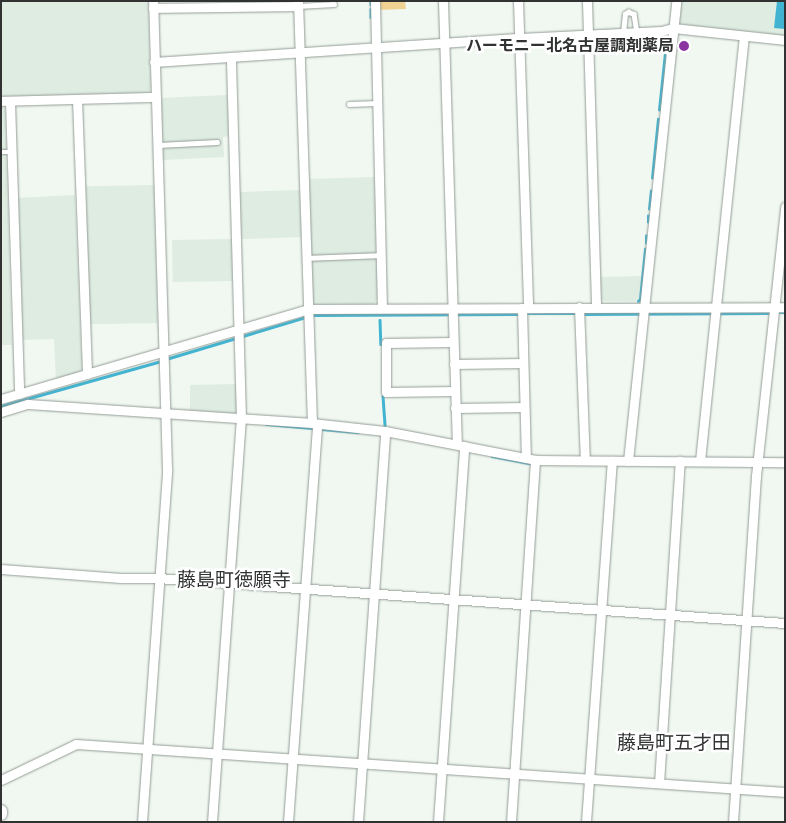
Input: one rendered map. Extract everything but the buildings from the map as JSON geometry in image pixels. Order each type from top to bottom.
[{"type":"street","points":[[375,1],[382,308]]},
{"type":"street","points":[[438,822],[453,600],[460,445],[453,342],[442,1]]},
{"type":"street","points":[[511,822],[524,604],[530,459],[524,407],[518,1]]},
{"type":"street","points":[[586,1],[596,308]]},
{"type":"street","points":[[628,460],[676,1]]},
{"type":"street","points":[[142,822],[167,469],[153,4],[298,4],[308,314],[314,424],[305,589],[288,822]]},
{"type":"street","points":[[154,62],[623,33],[673,28],[785,40]]},
{"type":"street","points":[[700,461],[744,36]]},
{"type":"street","points":[[212,822],[241,419],[231,57]]},
{"type":"street","points":[[19,394],[11,152],[5,101],[155,97]]},
{"type":"street","points":[[77,99],[87,374]]},
{"type":"street","points":[[733,822],[758,462],[785,207]]},
{"type":"street","points":[[1,399],[87,374],[163,357],[308,314],[382,308],[452,312],[580,312],[596,308],[643,311],[774,311],[785,307]]},
{"type":"street","points":[[580,312],[585,460]]},
{"type":"street","points":[[453,342],[386,342],[386,392],[455,391]]},
{"type":"street","points":[[454,364],[523,363]]},
{"type":"street","points":[[1,412],[28,404],[314,424],[385,431],[530,459],[785,462]]},
{"type":"street","points":[[456,408],[524,407]]},
{"type":"street","points":[[358,822],[385,431]]},
{"type":"street","points":[[586,822],[612,460]]},
{"type":"street","points":[[659,783],[680,461]]},
{"type":"street","points":[[1,569],[121,578],[158,578],[785,623]]},
{"type":"street","points":[[1,780],[76,744],[785,792]]},
{"type":"lane","points":[[298,4],[334,4]]},
{"type":"lane","points":[[623,33],[625,14],[628,12],[634,14],[637,32]]},
{"type":"lane","points":[[349,104],[377,102]]},
{"type":"lane","points":[[157,145],[217,142]]},
{"type":"lane","points":[[1,152],[11,152]]},
{"type":"lane","points":[[306,258],[381,255]]},
{"type":"shaded area","points":[[1,1],[148,1],[151,90],[148,94],[1,98]]},
{"type":"shaded area","points":[[377,1],[405,1],[406,9],[378,10]]},
{"type":"shaded area","points":[[678,1],[785,1],[785,36],[679,24],[676,21]]},
{"type":"shaded area","points":[[227,95],[229,136],[223,137],[224,157],[163,160],[160,98]]},
{"type":"shaded area","points":[[1,105],[5,109],[12,345],[1,345]]},
{"type":"shaded area","points":[[375,177],[379,296],[374,304],[315,305],[311,301],[308,179]]},
{"type":"shaded area","points":[[155,185],[157,323],[88,324],[86,186]]},
{"type":"shaded area","points":[[300,190],[302,237],[242,239],[240,192]]},
{"type":"shaded area","points":[[75,195],[82,369],[80,372],[56,379],[54,339],[20,340],[15,198]]},
{"type":"shaded area","points":[[232,239],[233,281],[173,282],[172,240]]},
{"type":"shaded area","points":[[642,276],[639,298],[636,301],[603,301],[600,299],[600,277]]},
{"type":"shaded area","points":[[237,384],[238,413],[234,415],[190,412],[190,385]]},
{"type":"water","points":[[777,1],[785,1],[785,29],[774,28]]},
{"type":"waterway","points":[[371,9],[371,17]]},
{"type":"waterway","points":[[659,110],[666,43]]},
{"type":"waterway","points":[[652,178],[658,119]]},
{"type":"waterway","points":[[649,209],[651,191]]},
{"type":"waterway","points":[[648,216],[648,222]]},
{"type":"waterway","points":[[646,236],[646,243]]},
{"type":"waterway","points":[[638,301],[640,299],[645,249]]},
{"type":"waterway","points":[[582,314],[771,313]]},
{"type":"waterway","points":[[777,313],[785,313]]},
{"type":"waterway","points":[[166,359],[313,315],[519,314]]},
{"type":"waterway","points":[[524,314],[576,314]]},
{"type":"waterway","points":[[380,320],[381,344]]},
{"type":"waterway","points":[[1,406],[161,361]]},
{"type":"waterway","points":[[383,396],[385,427]]},
{"type":"waterway","points":[[266,424],[312,428]]},
{"type":"waterway","points":[[322,429],[358,432]]},
{"type":"waterway","points":[[492,456],[529,463]]},
{"type":"place","name":"ハーモニー北名古屋調剤薬局","points":[[684,46]]},
{"type":"district","name":"藤島町徳願寺","points":[[234,580]]},
{"type":"district","name":"藤島町五才田","points":[[674,743]]}]
